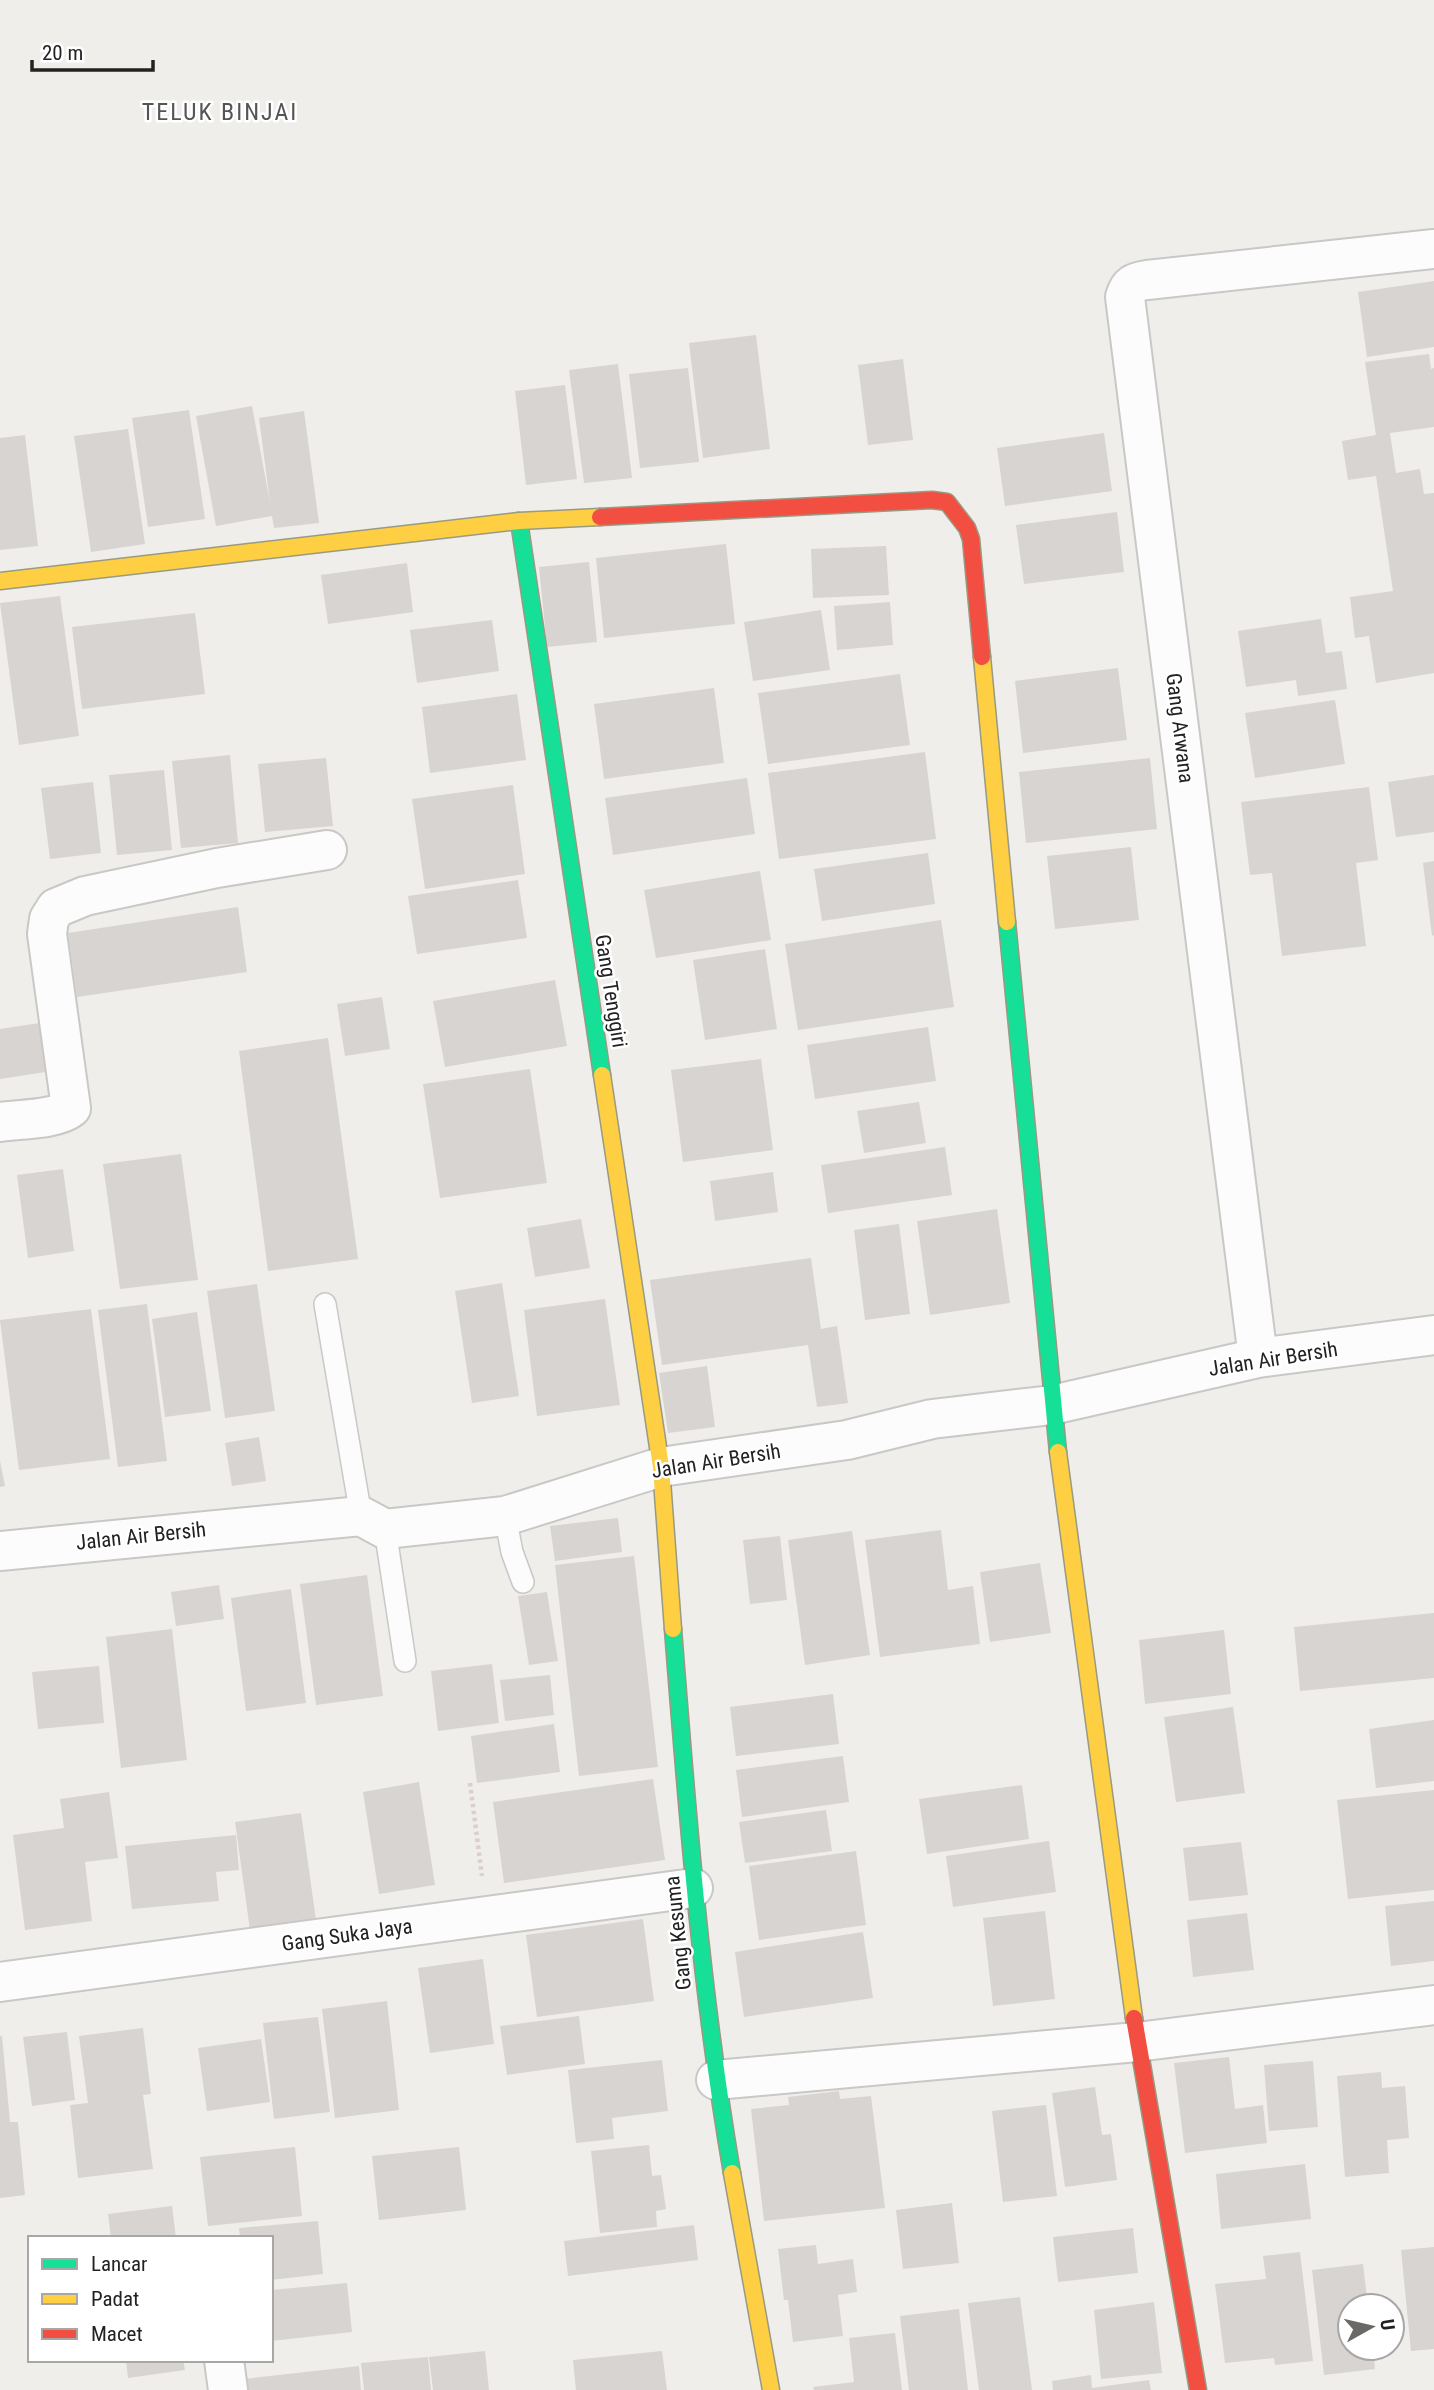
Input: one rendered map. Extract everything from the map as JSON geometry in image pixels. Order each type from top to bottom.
[{"type":"street","name":"Gang Arwana","points":[[1258,1358],[1125,297],[1133,282],[1434,249]]},
{"type":"street","points":[[0,581],[519,521],[932,500],[947,502],[967,528],[972,553],[1052,1405],[1137,2042],[1198,2390]]},
{"type":"street","name":"Gang Tenggiri","points":[[519,521],[661,1467]]},
{"type":"street","points":[[0,1122],[54,1115],[71,1108],[47,933],[49,919],[56,908],[85,896],[217,868],[327,850]]},
{"type":"street","name":"Jalan Air Bersih","points":[[0,1551],[373,1522],[505,1516],[661,1467],[847,1440],[932,1419],[1052,1405],[1258,1358],[1434,1335]]},
{"type":"street","name":"Gang Kesuma","points":[[661,1467],[693,1888],[716,2080],[771,2390]]},
{"type":"street","name":"Gang Suka Jaya","points":[[0,1982],[693,1888]]},
{"type":"street","points":[[716,2080],[1137,2042],[1434,2005]]},
{"type":"street","points":[[224,2362],[228,2390]]},
{"type":"lane","points":[[325,1304],[405,1661]]},
{"type":"lane","points":[[505,1516],[512,1552],[523,1582]]},
{"type":"path","points":[[470,1783],[487,1916]]},
{"type":"building","points":[[1434,281],[1434,347],[1367,357],[1358,292]]},
{"type":"building","points":[[756,335],[770,449],[703,458],[689,343]]},
{"type":"building","points":[[1429,354],[1431,369],[1434,368],[1434,427],[1390,433],[1396,473],[1420,469],[1424,494],[1434,493],[1434,673],[1376,683],[1369,636],[1355,638],[1350,597],[1393,591],[1376,476],[1348,480],[1342,441],[1376,435],[1365,362]]},
{"type":"building","points":[[903,359],[913,440],[868,445],[858,365]]},
{"type":"building","points":[[618,364],[632,478],[584,483],[569,370]]},
{"type":"building","points":[[688,368],[699,462],[640,468],[629,374]]},
{"type":"building","points":[[565,385],[577,479],[526,485],[515,391]]},
{"type":"building","points":[[252,406],[270,502],[259,418],[304,411],[319,523],[274,528],[272,516],[216,526],[196,416]]},
{"type":"building","points":[[189,410],[205,519],[148,527],[132,418]]},
{"type":"building","points":[[128,429],[145,544],[91,552],[74,436]]},
{"type":"building","points":[[1104,433],[1112,491],[1005,506],[997,448]]},
{"type":"building","points":[[25,435],[38,546],[0,550],[0,438]]},
{"type":"building","points":[[1117,512],[1124,572],[1024,584],[1016,525]]},
{"type":"building","points":[[726,544],[735,624],[604,638],[596,558]]},
{"type":"building","points":[[886,546],[889,595],[813,598],[811,549]]},
{"type":"building","points":[[589,562],[597,642],[547,647],[539,567]]},
{"type":"building","points":[[407,563],[413,612],[328,624],[321,575]]},
{"type":"building","points":[[60,596],[79,736],[19,745],[0,603]]},
{"type":"building","points":[[890,602],[893,645],[837,650],[834,606]]},
{"type":"building","points":[[821,610],[830,670],[753,681],[744,622]]},
{"type":"building","points":[[195,613],[205,694],[82,709],[72,627]]},
{"type":"building","points":[[1321,619],[1326,653],[1342,651],[1347,689],[1298,696],[1296,680],[1246,687],[1238,631]]},
{"type":"building","points":[[492,620],[499,671],[417,683],[410,630]]},
{"type":"building","points":[[1118,668],[1127,740],[1023,753],[1015,681]]},
{"type":"building","points":[[900,674],[910,745],[768,764],[758,693]]},
{"type":"building","points":[[714,688],[724,763],[604,779],[594,704]]},
{"type":"building","points":[[517,694],[526,760],[430,773],[422,707]]},
{"type":"building","points":[[1335,700],[1345,764],[1255,778],[1245,713]]},
{"type":"building","points":[[925,752],[936,839],[779,859],[768,773]]},
{"type":"building","points":[[230,755],[238,843],[181,848],[172,761]]},
{"type":"building","points":[[326,758],[333,826],[265,832],[258,764]]},
{"type":"building","points":[[1150,758],[1157,829],[1026,843],[1019,772]]},
{"type":"building","points":[[164,770],[172,850],[117,855],[109,775]]},
{"type":"building","points":[[1434,775],[1434,832],[1396,837],[1388,782]]},
{"type":"building","points":[[747,778],[755,834],[613,855],[605,798]]},
{"type":"building","points":[[93,782],[101,853],[50,859],[41,788]]},
{"type":"building","points":[[513,785],[525,874],[425,889],[412,799]]},
{"type":"building","points":[[1369,787],[1378,860],[1356,863],[1366,946],[1282,956],[1272,873],[1250,875],[1241,802]]},
{"type":"building","points":[[1131,847],[1139,920],[1055,929],[1047,856]]},
{"type":"building","points":[[928,853],[935,904],[822,921],[814,869]]},
{"type":"building","points":[[1434,861],[1434,935],[1432,936],[1423,863]]},
{"type":"building","points":[[760,871],[771,940],[656,958],[644,890]]},
{"type":"building","points":[[518,880],[527,938],[417,954],[408,896]]},
{"type":"building","points":[[238,907],[247,972],[77,997],[68,933]]},
{"type":"building","points":[[941,920],[954,1007],[798,1030],[785,944]]},
{"type":"building","points":[[765,949],[777,1029],[705,1040],[693,960]]},
{"type":"building","points":[[555,980],[567,1046],[445,1067],[433,1001]]},
{"type":"building","points":[[382,997],[390,1049],[345,1056],[337,1004]]},
{"type":"building","points":[[46,1022],[52,1071],[0,1079],[0,1029]]},
{"type":"building","points":[[928,1027],[936,1081],[815,1099],[807,1045]]},
{"type":"building","points":[[328,1038],[358,1259],[268,1271],[239,1051]]},
{"type":"building","points":[[761,1059],[773,1150],[683,1162],[671,1070]]},
{"type":"building","points":[[530,1069],[547,1183],[440,1198],[423,1084]]},
{"type":"building","points":[[919,1102],[926,1143],[864,1153],[857,1111]]},
{"type":"building","points":[[945,1147],[952,1195],[828,1213],[821,1165]]},
{"type":"building","points":[[181,1154],[198,1280],[120,1289],[103,1164]]},
{"type":"building","points":[[63,1169],[74,1251],[28,1258],[17,1175]]},
{"type":"building","points":[[773,1172],[778,1212],[715,1221],[710,1181]]},
{"type":"building","points":[[997,1209],[1010,1303],[930,1315],[917,1221]]},
{"type":"building","points":[[581,1219],[590,1268],[535,1277],[527,1228]]},
{"type":"building","points":[[899,1224],[910,1314],[865,1320],[854,1230]]},
{"type":"building","points":[[811,1258],[821,1329],[837,1326],[848,1403],[817,1407],[808,1345],[662,1365],[650,1280]]},
{"type":"building","points":[[502,1283],[519,1396],[472,1403],[455,1291]]},
{"type":"building","points":[[257,1284],[275,1411],[225,1418],[207,1291]]},
{"type":"building","points":[[605,1299],[620,1405],[537,1416],[524,1310]]},
{"type":"building","points":[[147,1304],[167,1461],[118,1467],[98,1310]]},
{"type":"building","points":[[91,1309],[110,1459],[19,1470],[0,1320]]},
{"type":"building","points":[[197,1312],[211,1411],[165,1417],[152,1319]]},
{"type":"building","points":[[707,1366],[715,1427],[668,1433],[659,1373]]},
{"type":"building","points":[[259,1437],[266,1481],[232,1486],[225,1443]]},
{"type":"building","points":[[0,1461],[5,1486],[0,1487]]},
{"type":"building","points":[[618,1518],[622,1552],[555,1561],[550,1526]]},
{"type":"building","points":[[941,1530],[948,1590],[973,1586],[980,1644],[880,1657],[865,1540]]},
{"type":"building","points":[[852,1531],[870,1655],[805,1665],[788,1540]]},
{"type":"building","points":[[780,1536],[787,1600],[750,1604],[743,1540]]},
{"type":"building","points":[[634,1556],[658,1767],[579,1776],[555,1565]]},
{"type":"building","points":[[1040,1563],[1051,1633],[990,1642],[980,1572]]},
{"type":"building","points":[[367,1575],[383,1696],[316,1705],[300,1584]]},
{"type":"building","points":[[219,1585],[224,1619],[176,1626],[171,1592]]},
{"type":"building","points":[[291,1589],[306,1703],[246,1711],[231,1598]]},
{"type":"building","points":[[547,1592],[558,1661],[529,1665],[518,1596]]},
{"type":"building","points":[[1434,1613],[1434,1678],[1300,1691],[1294,1627]]},
{"type":"building","points":[[172,1629],[187,1760],[121,1768],[106,1637]]},
{"type":"building","points":[[1224,1630],[1231,1694],[1145,1704],[1139,1640]]},
{"type":"building","points":[[492,1664],[499,1723],[438,1731],[431,1671]]},
{"type":"building","points":[[99,1666],[104,1723],[38,1729],[32,1672]]},
{"type":"building","points":[[550,1675],[554,1715],[505,1721],[500,1680]]},
{"type":"building","points":[[833,1694],[839,1744],[736,1756],[730,1707]]},
{"type":"building","points":[[1233,1707],[1245,1793],[1176,1802],[1164,1717]]},
{"type":"building","points":[[1434,1720],[1434,1781],[1376,1788],[1369,1729]]},
{"type":"building","points":[[554,1724],[560,1772],[477,1783],[471,1736]]},
{"type":"building","points":[[843,1756],[849,1802],[742,1817],[736,1770]]},
{"type":"building","points":[[653,1779],[665,1860],[504,1883],[493,1802]]},
{"type":"building","points":[[419,1782],[435,1885],[379,1894],[363,1792]]},
{"type":"building","points":[[1022,1785],[1029,1839],[927,1854],[919,1799]]},
{"type":"building","points":[[1434,1790],[1434,1890],[1348,1899],[1337,1800]]},
{"type":"building","points":[[109,1792],[118,1858],[85,1862],[92,1921],[25,1930],[13,1835],[64,1828],[60,1799]]},
{"type":"building","points":[[826,1810],[832,1851],[745,1863],[739,1822]]},
{"type":"building","points":[[301,1813],[316,1920],[250,1930],[235,1822]]},
{"type":"building","points":[[236,1835],[239,1870],[216,1872],[219,1901],[132,1909],[125,1846]]},
{"type":"building","points":[[1049,1841],[1056,1892],[953,1907],[946,1856]]},
{"type":"building","points":[[1241,1842],[1248,1895],[1189,1901],[1183,1848]]},
{"type":"building","points":[[856,1851],[866,1925],[759,1940],[749,1866]]},
{"type":"building","points":[[1434,1901],[1434,1961],[1391,1966],[1385,1906]]},
{"type":"building","points":[[1045,1911],[1055,1999],[993,2006],[983,1918]]},
{"type":"building","points":[[1247,1913],[1254,1970],[1193,1977],[1187,1920]]},
{"type":"building","points":[[643,1919],[654,2001],[537,2017],[526,1935]]},
{"type":"building","points":[[863,1932],[873,1998],[744,2017],[735,1952]]},
{"type":"building","points":[[483,1959],[494,2044],[430,2053],[418,1968]]},
{"type":"building","points":[[387,2001],[399,2110],[335,2118],[322,2009]]},
{"type":"building","points":[[579,2016],[585,2064],[507,2075],[500,2026]]},
{"type":"building","points":[[318,2017],[330,2112],[274,2119],[263,2023]]},
{"type":"building","points":[[143,2028],[151,2094],[143,2095],[153,2169],[78,2178],[70,2105],[88,2103],[79,2036]]},
{"type":"building","points":[[67,2032],[75,2100],[32,2106],[23,2037]]},
{"type":"building","points":[[0,2036],[10,2122],[18,2122],[25,2195],[0,2198]]},
{"type":"building","points":[[261,2039],[270,2102],[207,2111],[198,2048]]},
{"type":"building","points":[[1229,2057],[1235,2109],[1263,2105],[1267,2143],[1185,2153],[1174,2063]]},
{"type":"building","points":[[662,2060],[668,2111],[612,2118],[614,2139],[576,2143],[568,2070]]},
{"type":"building","points":[[1313,2061],[1318,2127],[1269,2131],[1264,2065]]},
{"type":"building","points":[[1381,2072],[1382,2088],[1405,2086],[1409,2138],[1387,2140],[1389,2173],[1345,2177],[1337,2076]]},
{"type":"building","points":[[1095,2087],[1102,2135],[1111,2134],[1117,2180],[1065,2187],[1052,2093]]},
{"type":"building","points":[[839,2091],[840,2099],[871,2096],[885,2208],[764,2221],[751,2109],[789,2105],[788,2097]]},
{"type":"building","points":[[1046,2105],[1057,2196],[1003,2202],[992,2111]]},
{"type":"building","points":[[649,2145],[652,2176],[661,2175],[666,2209],[656,2211],[657,2227],[600,2233],[591,2151]]},
{"type":"building","points":[[295,2147],[302,2216],[208,2226],[200,2157]]},
{"type":"building","points":[[459,2147],[466,2210],[379,2220],[372,2156]]},
{"type":"building","points":[[1305,2164],[1311,2219],[1221,2229],[1216,2174]]},
{"type":"building","points":[[952,2203],[959,2263],[903,2269],[896,2210]]},
{"type":"building","points":[[172,2206],[176,2236],[111,2236],[108,2214]]},
{"type":"building","points":[[318,2221],[323,2274],[273,2280],[273,2236],[240,2236],[239,2228]]},
{"type":"building","points":[[694,2225],[698,2260],[568,2276],[564,2241]]},
{"type":"building","points":[[1133,2228],[1138,2273],[1058,2282],[1053,2237]]},
{"type":"building","points":[[816,2245],[818,2264],[853,2259],[857,2292],[838,2295],[843,2336],[793,2342],[788,2300],[784,2300],[778,2249]]},
{"type":"building","points":[[1434,2247],[1434,2349],[1411,2351],[1401,2250]]},
{"type":"building","points":[[1300,2252],[1313,2361],[1275,2365],[1274,2358],[1225,2363],[1215,2284],[1266,2279],[1263,2256]]},
{"type":"building","points":[[1363,2264],[1366,2292],[1336,2292],[1336,2362],[1374,2362],[1375,2369],[1324,2375],[1312,2270]]},
{"type":"building","points":[[347,2283],[352,2332],[273,2341],[273,2290]]},
{"type":"building","points":[[1020,2297],[1032,2390],[979,2390],[968,2303]]},
{"type":"building","points":[[1154,2302],[1162,2373],[1101,2379],[1094,2310]]},
{"type":"building","points":[[959,2309],[968,2390],[909,2390],[900,2316]]},
{"type":"building","points":[[895,2333],[902,2390],[814,2390],[813,2387],[854,2382],[849,2338]]},
{"type":"building","points":[[485,2351],[489,2390],[433,2390],[429,2357]]},
{"type":"building","points":[[662,2351],[667,2390],[576,2390],[573,2360]]},
{"type":"building","points":[[428,2357],[431,2390],[364,2390],[361,2363]]},
{"type":"building","points":[[126,2362],[183,2362],[185,2370],[128,2378]]},
{"type":"building","points":[[359,2366],[361,2390],[236,2390],[235,2380]]},
{"type":"building","points":[[1091,2375],[1092,2388],[1149,2380],[1151,2390],[1053,2390],[1052,2381]]},
{"type":"traffic: fast","points":[[519,521],[602,1075]]},
{"type":"traffic: fast","points":[[1007,922],[1058,1452]]},
{"type":"traffic: fast","points":[[673,1629],[703,1970],[732,2173]]},
{"type":"traffic: slow","points":[[0,581],[519,521],[600,517]]},
{"type":"traffic: slow","points":[[982,657],[1007,922]]},
{"type":"traffic: slow","points":[[602,1075],[661,1467],[673,1629]]},
{"type":"traffic: slow","points":[[1058,1452],[1134,2018]]},
{"type":"traffic: slow","points":[[732,2173],[771,2390]]},
{"type":"traffic: jam","points":[[600,517],[932,500],[947,502],[967,528],[971,539],[982,657]]},
{"type":"traffic: jam","points":[[1134,2018],[1198,2390]]},
{"type":"district","name":"TELUK BINJAI","points":[[220,112]]}]
